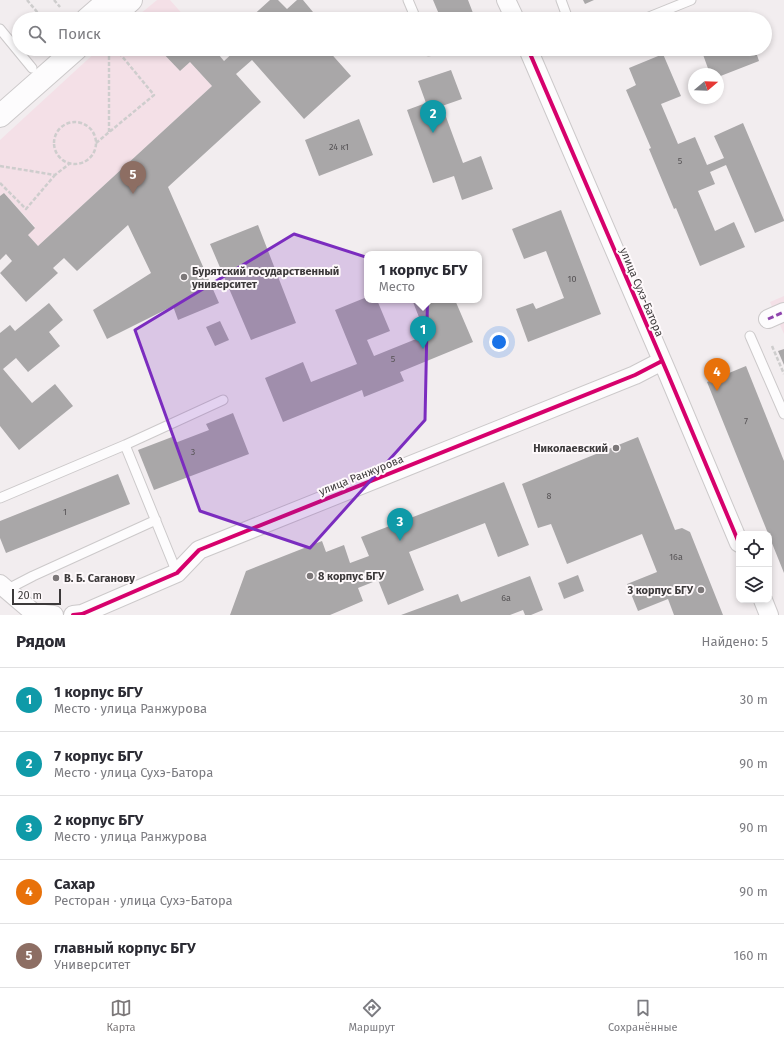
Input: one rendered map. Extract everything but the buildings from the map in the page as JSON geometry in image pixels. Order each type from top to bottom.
[{"type":"main road","points":[[95,12],[109,0]]},
{"type":"main road","points":[[118,12],[131,0]]},
{"type":"main road","points":[[0,96],[46,56]]},
{"type":"main road","points":[[0,116],[68,56]]},
{"type":"street","points":[[506,0],[512,12]]},
{"type":"street","name":"улица Сухэ-Батора","points":[[531,56],[736,536]]},
{"type":"street","points":[[768,319],[784,312]]},
{"type":"street","name":"улица Ранжурова","points":[[74,615],[82,614],[177,573],[200,550],[635,375],[662,361]]},
{"type":"street","points":[[3,587],[34,613],[54,615]]},
{"type":"street","points":[[764,603],[769,615]]},
{"type":"lane","points":[[408,0],[413,12]]},
{"type":"lane","points":[[561,0],[565,12]]},
{"type":"lane","points":[[661,12],[691,0]]},
{"type":"lane","points":[[0,29],[12,44]]},
{"type":"lane","points":[[22,56],[32,68]]},
{"type":"lane","points":[[750,336],[784,414]]},
{"type":"lane","points":[[0,498],[125,445],[223,400]]},
{"type":"lane","points":[[125,445],[177,573]]},
{"type":"lane","points":[[3,587],[33,576],[156,520]]},
{"type":"path","points":[[27,0],[37,12]]},
{"type":"path","points":[[54,0],[60,7]]},
{"type":"path","points":[[108,133],[109,56]]},
{"type":"path","points":[[96,143],[154,95],[122,56]]},
{"type":"path","points":[[74,121],[81,122],[92,130],[95,136],[95,150],[87,161],[80,164],[70,164],[60,159],[56,153],[54,139],[56,132],[60,127],[74,121]]},
{"type":"path","points":[[0,183],[26,209],[55,175],[70,164]]},
{"type":"path","points":[[0,166],[55,175]]},
{"type":"path","points":[[772,346],[784,374]]},
{"type":"highlighted area","points":[[294,234],[428,277],[425,420],[310,548],[200,511],[135,330]]},
{"type":"shaded area","points":[[157,0],[170,0],[181,12],[142,12]]},
{"type":"shaded area","points":[[91,56],[166,56],[180,71],[190,62],[212,86],[38,246],[28,235],[35,227],[4,193],[0,196],[0,140]]},
{"type":"shaded area","points":[[784,296],[784,334],[770,302]]},
{"type":"marked path","points":[[768,319],[784,312]]},
{"type":"cycle path","points":[[531,56],[736,536]]},
{"type":"cycle path","points":[[73,615],[82,614],[177,573],[199,550],[635,375],[662,361]]},
{"type":"place","name":"7 корпус БГУ","points":[[433,133]]},
{"type":"place","name":"главный корпус БГУ","points":[[133,194]]},
{"type":"place","name":"Бурятский государственный университет","points":[[184,277]]},
{"type":"place","name":"1 корпус БГУ","points":[[423,349]]},
{"type":"place","name":"Caxap","points":[[717,391]]},
{"type":"place","name":"Николаевский","points":[[616,448]]},
{"type":"place","name":"2 корпус БГУ","points":[[400,541]]},
{"type":"place","name":"8 корпус БГУ","points":[[310,576]]},
{"type":"place","name":"В. Б. Саганову","points":[[56,578]]},
{"type":"place","name":"3 корпус БГУ","points":[[701,590]]}]
